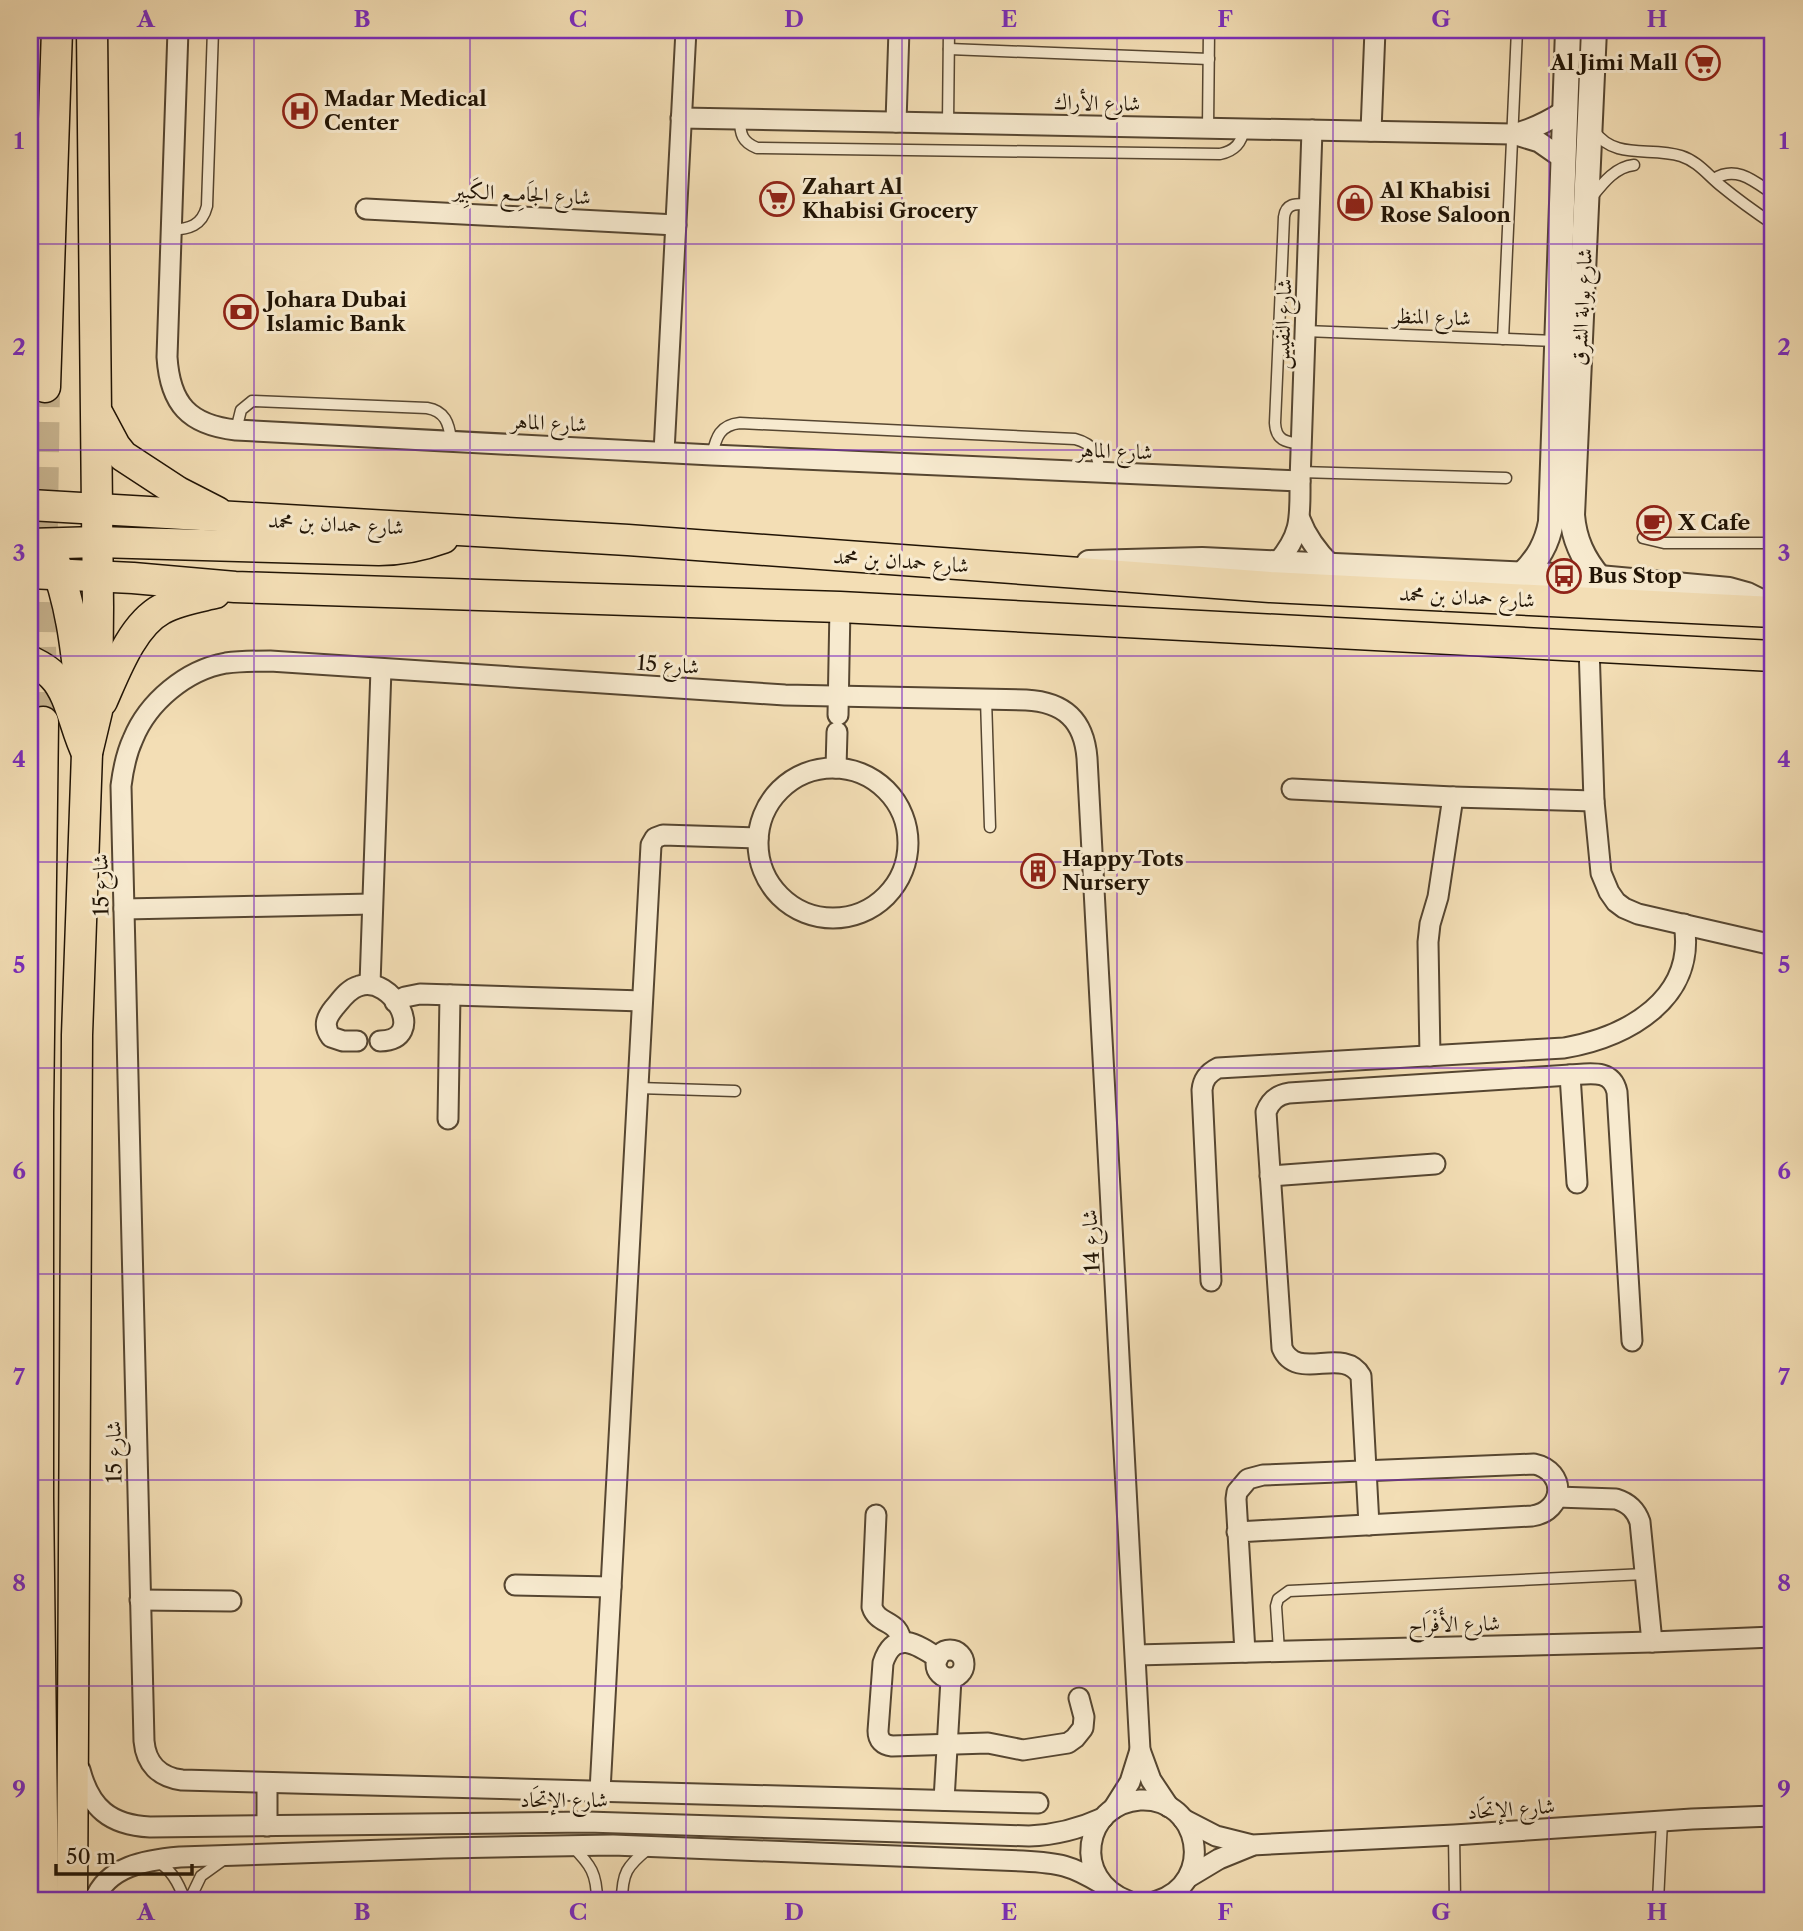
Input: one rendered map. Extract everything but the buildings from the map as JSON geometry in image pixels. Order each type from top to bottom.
[{"type":"main road","points":[[45,387],[57,30]]},
{"type":"main road","points":[[87,753],[97,710],[98,576],[92,30]]},
{"type":"main road","points":[[97,412],[115,446],[124,456],[178,492],[230,518]]},
{"type":"main road","name":"شارع حمدان بن محمد","points":[[30,505],[628,540],[1270,587],[1773,610]]},
{"type":"main road","points":[[35,537],[70,529],[82,523],[97,509]]},
{"type":"main road","points":[[35,537],[97,542],[398,550],[424,545],[459,531]]},
{"type":"main road","points":[[35,537],[60,574],[76,644],[87,753],[77,1035],[72,1901]]},
{"type":"main road","name":"شارع حمدان بن محمد","points":[[30,573],[235,587],[840,607],[1773,656]]},
{"type":"main road","points":[[97,710],[131,642],[153,614],[164,607],[235,587]]},
{"type":"main road","points":[[30,661],[54,676],[62,688],[87,753]]},
{"type":"main road","points":[[43,722],[38,1113],[38,1497],[43,1901]]},
{"type":"street","name":"شارع الماهر","points":[[178,30],[167,357],[172,387],[178,401],[202,423],[236,430],[712,455],[1100,473],[1300,476]]},
{"type":"street","points":[[664,452],[686,30]]},
{"type":"street","points":[[896,122],[898,30]]},
{"type":"street","points":[[1371,131],[1375,30]]},
{"type":"street","name":"شارع بوابة الشرق","points":[[1522,575],[1538,556],[1551,522],[1568,30]]},
{"type":"street","name":"شارع بوابة الشرق","points":[[1594,30],[1572,515],[1583,557],[1599,578]]},
{"type":"street","name":"شارع الأراك","points":[[681,118],[1512,134],[1541,126],[1564,111]]},
{"type":"street","name":"شارع النفيس","points":[[1276,563],[1293,540],[1300,519],[1312,130]]},
{"type":"street","name":"شارع الأراك","points":[[1512,134],[1539,142],[1562,158]]},
{"type":"street","name":"شارع الجَامِع الكَبِير","points":[[366,209],[676,225]]},
{"type":"street","points":[[1300,519],[1306,534],[1332,566]]},
{"type":"street","points":[[1026,570],[1128,561],[1202,560],[1599,578],[1729,590],[1748,595],[1773,610]]},
{"type":"street","points":[[836,768],[840,607]]},
{"type":"street","points":[[1589,646],[1594,801],[1601,873],[1609,892],[1616,902],[1631,912],[1773,945]]},
{"type":"street","name":"شارع 15","points":[[267,1783],[171,1779],[154,1768],[145,1751],[121,786],[127,752],[140,724],[152,708],[172,688],[205,669],[225,663],[270,661],[734,692],[838,715],[986,699],[1043,701],[1059,707],[1071,716],[1081,730]]},
{"type":"street","points":[[370,984],[381,669]]},
{"type":"street","name":"شارع 14","points":[[1081,730],[1086,743],[1087,758],[1140,1750],[1151,1780],[1191,1832],[1195,1847],[1194,1863],[1189,1877]]},
{"type":"street","points":[[836,768],[858,772],[878,782],[889,792],[904,817],[908,846],[901,875],[884,898],[872,907],[844,917],[829,918],[800,910],[777,893],[768,881],[760,860],[758,838],[765,810],[783,787],[807,772],[836,768]]},
{"type":"street","points":[[1292,789],[1594,801]]},
{"type":"street","points":[[1430,1056],[1430,924],[1438,897],[1453,797]]},
{"type":"street","points":[[600,1791],[652,841],[663,835],[758,838]]},
{"type":"street","points":[[124,909],[373,904]]},
{"type":"street","points":[[1211,1281],[1202,1090],[1208,1074],[1218,1068],[1564,1048],[1601,1040],[1619,1032],[1654,1008],[1677,982],[1685,960],[1685,924]]},
{"type":"street","points":[[357,1041],[336,1040],[331,1037],[326,1020],[352,989],[370,984],[384,989],[405,1018],[403,1028],[393,1038],[380,1041]]},
{"type":"street","points":[[395,1002],[412,995],[642,1001]]},
{"type":"street","points":[[448,1119],[450,995]]},
{"type":"street","points":[[1369,1525],[1362,1381],[1359,1371],[1343,1362],[1297,1363],[1288,1358],[1282,1348],[1266,1112],[1272,1100],[1283,1094],[1570,1076],[1603,1074],[1612,1079],[1616,1085],[1632,1341]]},
{"type":"street","points":[[1570,1076],[1577,1183]]},
{"type":"street","points":[[1270,1176],[1435,1164]]},
{"type":"street","points":[[1237,1532],[1532,1516],[1547,1512],[1555,1504],[1558,1490],[1553,1475],[1534,1464],[1366,1470],[1255,1476],[1248,1479],[1237,1492],[1236,1499],[1237,1532],[1245,1652]]},
{"type":"street","points":[[1557,1497],[1616,1499],[1631,1507],[1640,1522],[1652,1642]]},
{"type":"street","points":[[876,1515],[872,1607],[875,1615],[894,1625],[901,1643]]},
{"type":"street","points":[[515,1585],[611,1587]]},
{"type":"street","points":[[141,1600],[231,1601]]},
{"type":"street","name":"شارع الأَفْرَاح","points":[[1136,1655],[1773,1637]]},
{"type":"street","points":[[944,1800],[947,1744],[951,1679],[962,1673],[964,1660],[961,1654],[948,1650],[938,1658],[916,1644],[901,1643],[891,1649],[883,1663],[878,1731],[884,1744],[892,1746],[947,1744],[988,1743],[1023,1750],[1068,1743],[1083,1728],[1084,1717],[1079,1698]]},
{"type":"street","name":"شارع الإتحَاد","points":[[74,1742],[88,1793],[98,1807],[115,1819],[131,1825],[150,1827],[587,1822],[1029,1836],[1083,1828],[1126,1803],[1141,1800],[1156,1801],[1216,1836],[1252,1846]]},
{"type":"street","name":"شارع 14","points":[[1117,1896],[1095,1872],[1091,1844],[1096,1830],[1130,1782],[1140,1750]]},
{"type":"street","points":[[267,1826],[267,1783],[1038,1803]]},
{"type":"street","name":"شارع الإتحَاد","points":[[1162,1900],[1183,1886],[1189,1877],[1219,1859],[1252,1846],[1773,1816]]},
{"type":"street","points":[[94,1901],[105,1882],[115,1873],[152,1860],[443,1848],[572,1846],[1046,1862],[1066,1865],[1082,1872],[1117,1896]]},
{"type":"lane","points":[[171,230],[192,227],[200,222],[207,206],[213,30]]},
{"type":"lane","points":[[948,123],[949,30]]},
{"type":"lane","points":[[1208,128],[1209,30]]},
{"type":"lane","points":[[1503,339],[1517,30]]},
{"type":"lane","points":[[949,48],[1209,59]]},
{"type":"lane","points":[[740,119],[741,135],[757,148],[1220,154],[1239,145],[1244,128]]},
{"type":"lane","points":[[1590,126],[1599,138],[1625,151],[1664,152],[1695,162],[1773,224]]},
{"type":"lane","points":[[1587,204],[1610,176],[1625,166],[1634,165]]},
{"type":"lane","points":[[1714,179],[1720,175],[1735,173],[1773,194]]},
{"type":"lane","points":[[1301,444],[1281,439],[1275,424],[1284,217],[1287,208],[1292,205],[1309,204]]},
{"type":"lane","name":"شارع المنظر","points":[[1305,331],[1556,341]]},
{"type":"lane","points":[[236,430],[241,410],[252,401],[413,408],[434,409],[441,413],[449,425],[451,440]]},
{"type":"lane","points":[[712,455],[718,434],[723,428],[740,423],[1076,439],[1084,441],[1096,452],[1100,473]]},
{"type":"lane","name":"شارع الماهر","points":[[1300,476],[1506,478]]},
{"type":"lane","points":[[1643,538],[1664,543],[1773,543]]},
{"type":"lane","points":[[986,699],[990,827]]},
{"type":"lane","points":[[638,1088],[735,1091]]},
{"type":"lane","points":[[1279,1651],[1276,1606],[1278,1600],[1289,1591],[1645,1574]]},
{"type":"lane","points":[[1658,1901],[1662,1821]]},
{"type":"lane","points":[[1454,1835],[1455,1901]]},
{"type":"lane","points":[[572,1846],[592,1869],[597,1901]]},
{"type":"lane","points":[[622,1901],[627,1868],[650,1847]]},
{"type":"lane","points":[[187,1901],[201,1876],[227,1856]]},
{"type":"lane","points":[[152,1860],[162,1864],[171,1874],[187,1901]]},
{"type":"tunnel","points":[[43,722],[41,645],[45,387]]},
{"type":"place","name":"Al Jimi Mall","points":[[1703,63]]},
{"type":"place","name":"Madar Medical Center","points":[[300,111]]},
{"type":"place","name":"Zahart Al Khabisi Grocery","points":[[777,199]]},
{"type":"place","name":"Al Khabisi Rose Saloon","points":[[1355,203]]},
{"type":"place","name":"Johara Dubai Islamic Bank","points":[[241,312]]},
{"type":"place","name":"X Cafe","points":[[1654,523]]},
{"type":"place","name":"Bus Stop","points":[[1564,576]]},
{"type":"place","name":"Happy Tots Nursery","points":[[1038,871]]}]
